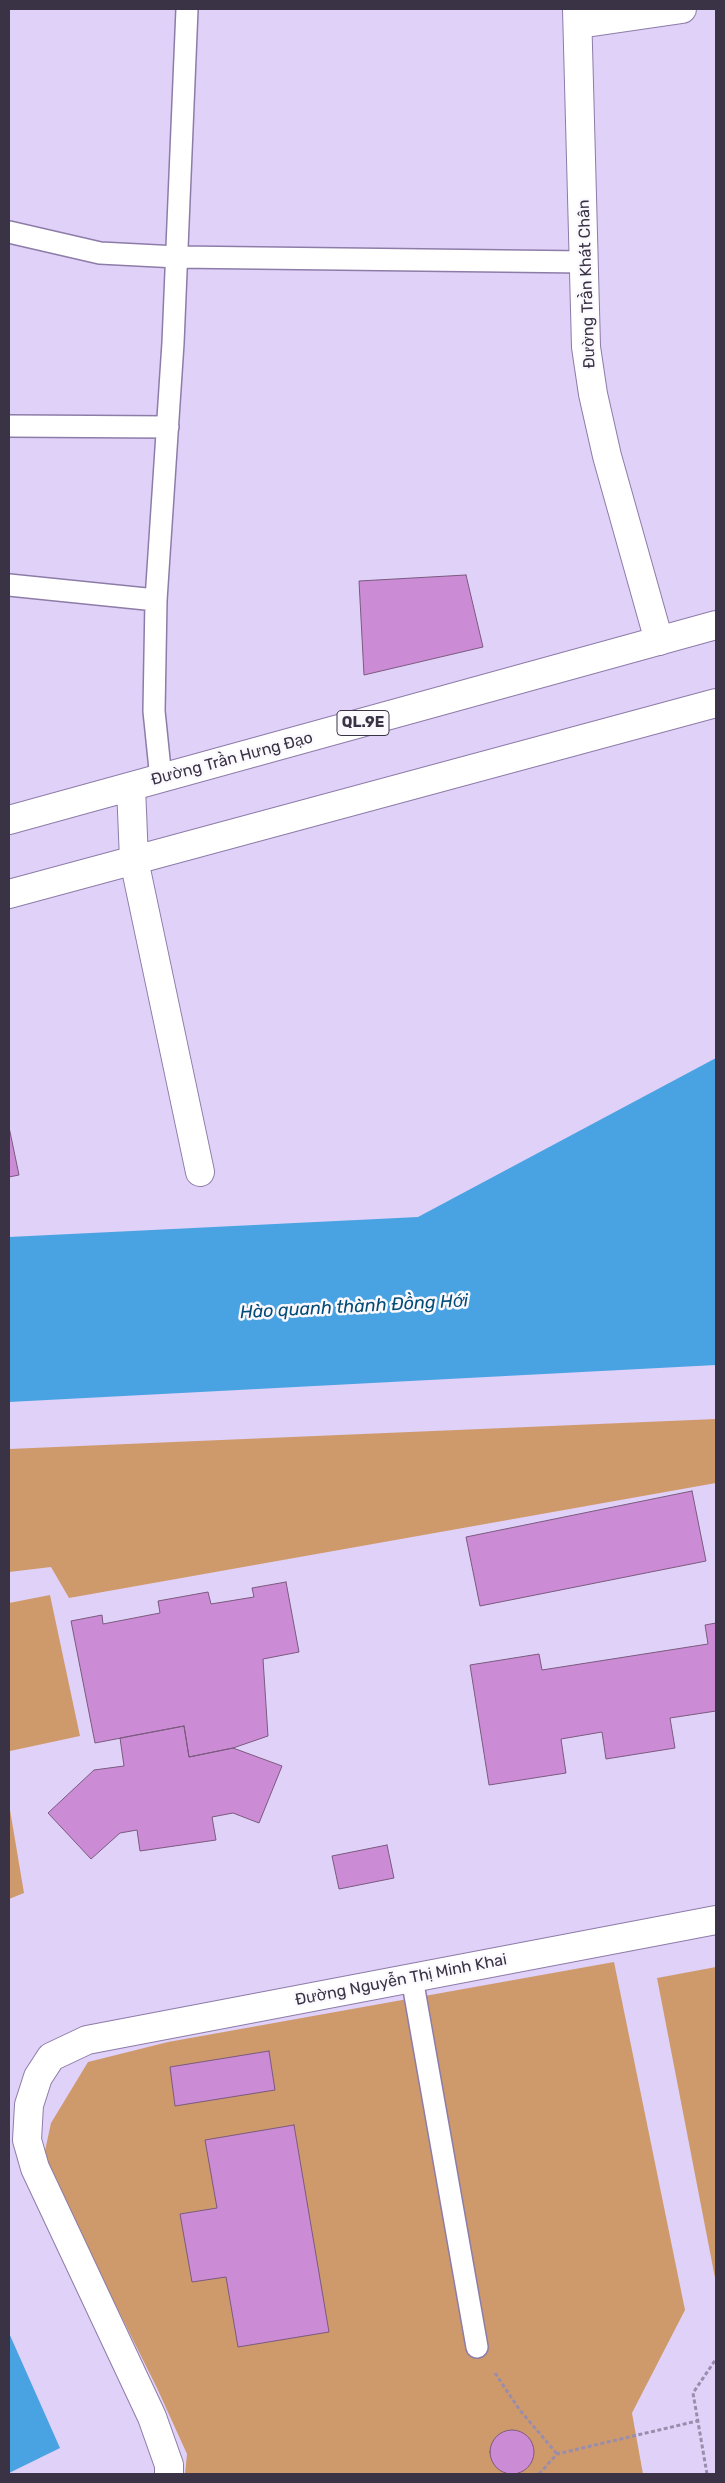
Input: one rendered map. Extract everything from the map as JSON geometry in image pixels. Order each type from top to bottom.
[{"type":"street","points":[[578,16],[682,9]]},
{"type":"street","name":"Đường Trần Khát Chân","points":[[578,16],[586,347],[593,394],[607,456],[659,641]]},
{"type":"street","name":"Đường Trần Hưng Đạo","points":[[9,820],[716,625]]},
{"type":"street","points":[[9,894],[716,703]]},
{"type":"street","points":[[131,787],[134,860],[200,1172]]},
{"type":"street","name":"Đường Nguyễn Thị Minh Khai","points":[[168,2474],[169,2464],[152,2417],[35,2168],[26,2140],[29,2105],[38,2077],[51,2057],[86,2040],[716,1920]]},
{"type":"lane","points":[[161,779],[154,711],[156,600],[177,257],[187,9]]},
{"type":"lane","points":[[9,232],[100,253],[177,257],[585,262]]},
{"type":"lane","points":[[9,426],[168,427]]},
{"type":"lane","points":[[9,585],[156,600]]},
{"type":"lane","points":[[412,1978],[477,2348]]},
{"type":"path","points":[[477,2348],[519,2409],[557,2454]]},
{"type":"path","points":[[707,2474],[693,2393],[716,2358]]},
{"type":"path","points":[[539,2474],[557,2454],[698,2421]]},
{"type":"shaded area","points":[[716,1419],[716,1483],[69,1598],[51,1567],[9,1572],[9,1449]]},
{"type":"shaded area","points":[[50,1595],[80,1736],[10,1751],[9,1603]]},
{"type":"shaded area","points":[[9,1804],[24,1893],[9,1899]]},
{"type":"shaded area","points":[[614,1962],[685,2310],[632,2413],[643,2474],[185,2474],[187,2454],[157,2388],[43,2160],[51,2123],[88,2062],[168,2042]]},
{"type":"shaded area","points":[[716,1967],[716,2283],[657,1978]]},
{"type":"water","name":"Hào quanh thành Đồng Hới","points":[[716,1058],[716,1365],[9,1402],[9,1237],[418,1217]]},
{"type":"water","points":[[9,2333],[60,2448],[9,2473]]},
{"type":"building","points":[[466,575],[483,647],[364,675],[359,581]]},
{"type":"building","points":[[9,1127],[19,1175],[9,1177]]},
{"type":"building","points":[[692,1491],[706,1561],[480,1606],[466,1537]]},
{"type":"building","points":[[286,1582],[299,1652],[263,1659],[268,1736],[233,1748],[189,1757],[184,1726],[95,1743],[71,1621],[102,1615],[103,1624],[160,1613],[158,1601],[208,1592],[211,1604],[254,1597],[252,1588]]},
{"type":"building","points":[[716,1623],[716,1711],[670,1718],[675,1748],[606,1759],[602,1732],[561,1739],[566,1773],[489,1785],[470,1665],[539,1654],[542,1670],[708,1644],[705,1625]]},
{"type":"building","points":[[184,1726],[189,1757],[233,1748],[282,1766],[259,1823],[233,1813],[212,1817],[216,1840],[140,1851],[137,1830],[120,1833],[91,1859],[48,1813],[94,1770],[124,1766],[120,1738]]},
{"type":"building","points":[[387,1845],[394,1878],[339,1889],[332,1856]]},
{"type":"building","points":[[269,2051],[275,2090],[175,2106],[170,2067]]},
{"type":"building","points":[[294,2125],[329,2332],[238,2347],[226,2277],[192,2282],[180,2214],[217,2208],[205,2140]]},
{"type":"building","points":[[516,2430],[528,2436],[533,2443],[533,2461],[528,2468],[521,2473],[508,2474],[496,2468],[491,2461],[490,2448],[496,2436],[503,2431]]}]
